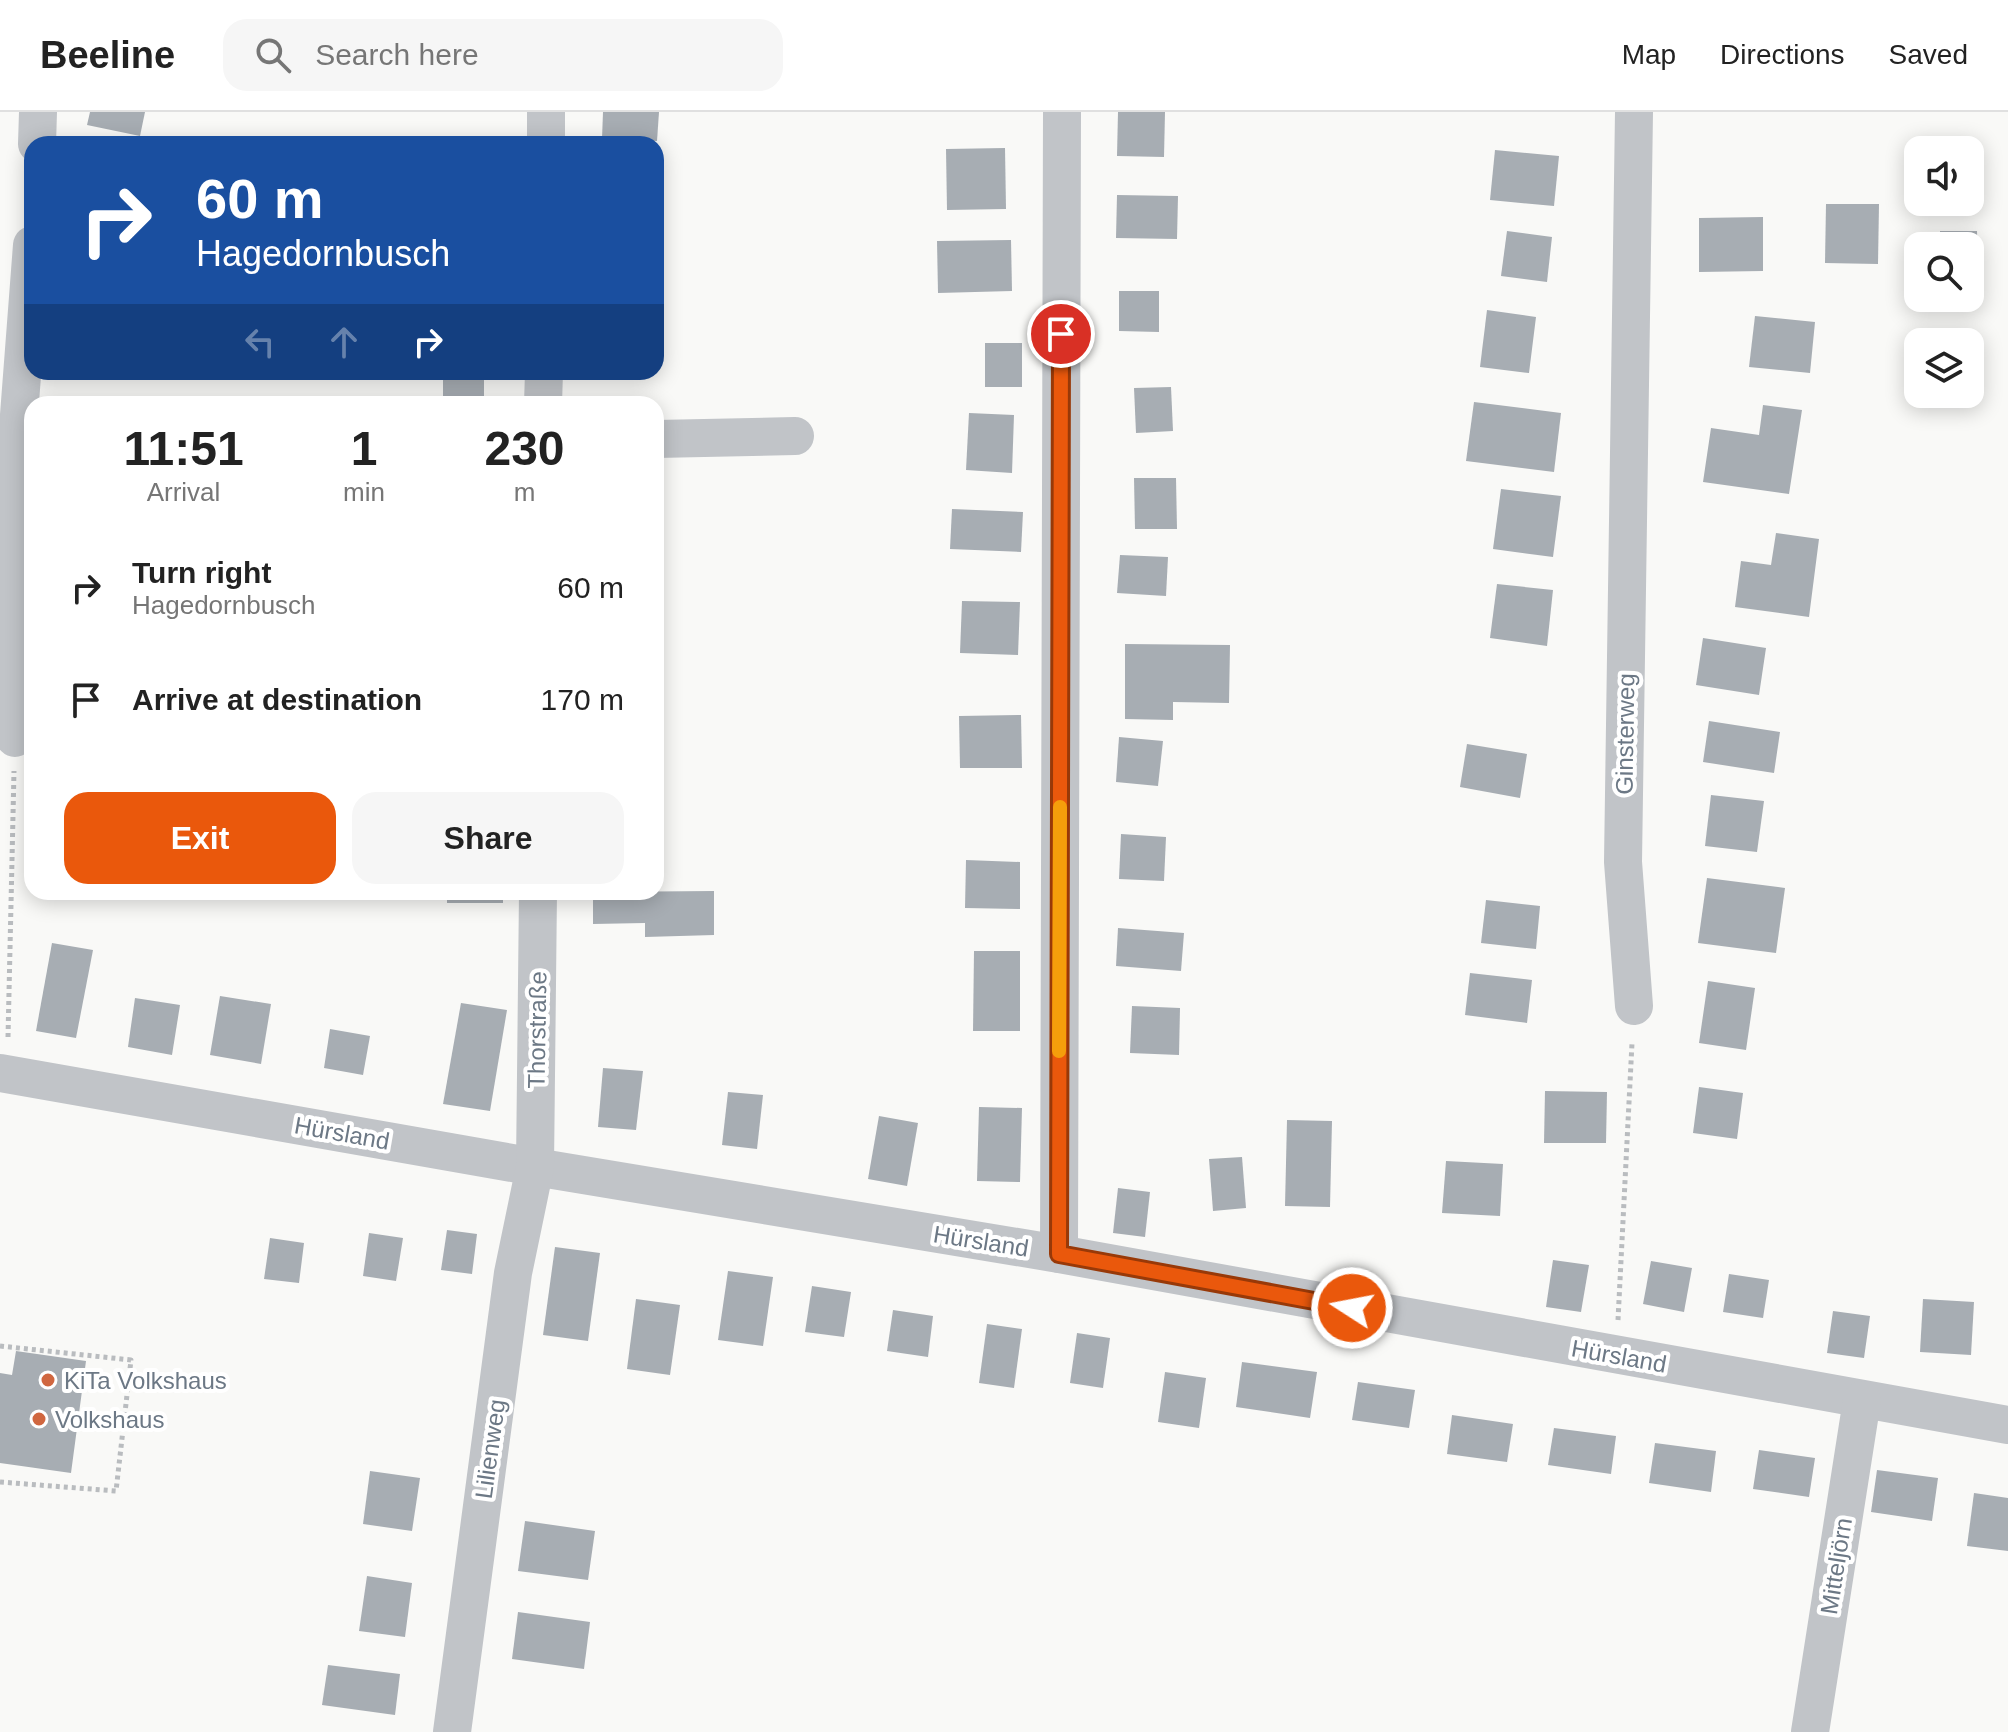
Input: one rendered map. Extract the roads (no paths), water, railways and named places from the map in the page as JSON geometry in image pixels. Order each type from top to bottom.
[{"type":"street","points":[[37,136],[38,112]]},
{"type":"street","points":[[546,112],[546,136]]},
{"type":"street","points":[[1059,1254],[1062,112]]},
{"type":"street","name":"Ginsterweg","points":[[1634,112],[1623,862],[1634,1006]]},
{"type":"street","points":[[15,738],[9,424],[24,307]]},
{"type":"street","points":[[664,439],[795,436]]},
{"type":"street","name":"Thorstraße","points":[[535,1167],[538,900]]},
{"type":"street","name":"Hürsland","points":[[4,1074],[1059,1254],[2008,1425]]},
{"type":"street","name":"Lilienweg","points":[[452,1732],[513,1273],[535,1167]]},
{"type":"street","name":"Mitteljörn","points":[[1810,1732],[1862,1400]]},
{"type":"place","name":"KiTa Volkshaus","points":[[48,1380]]},
{"type":"place","name":"Volkshaus","points":[[39,1419]]}]
